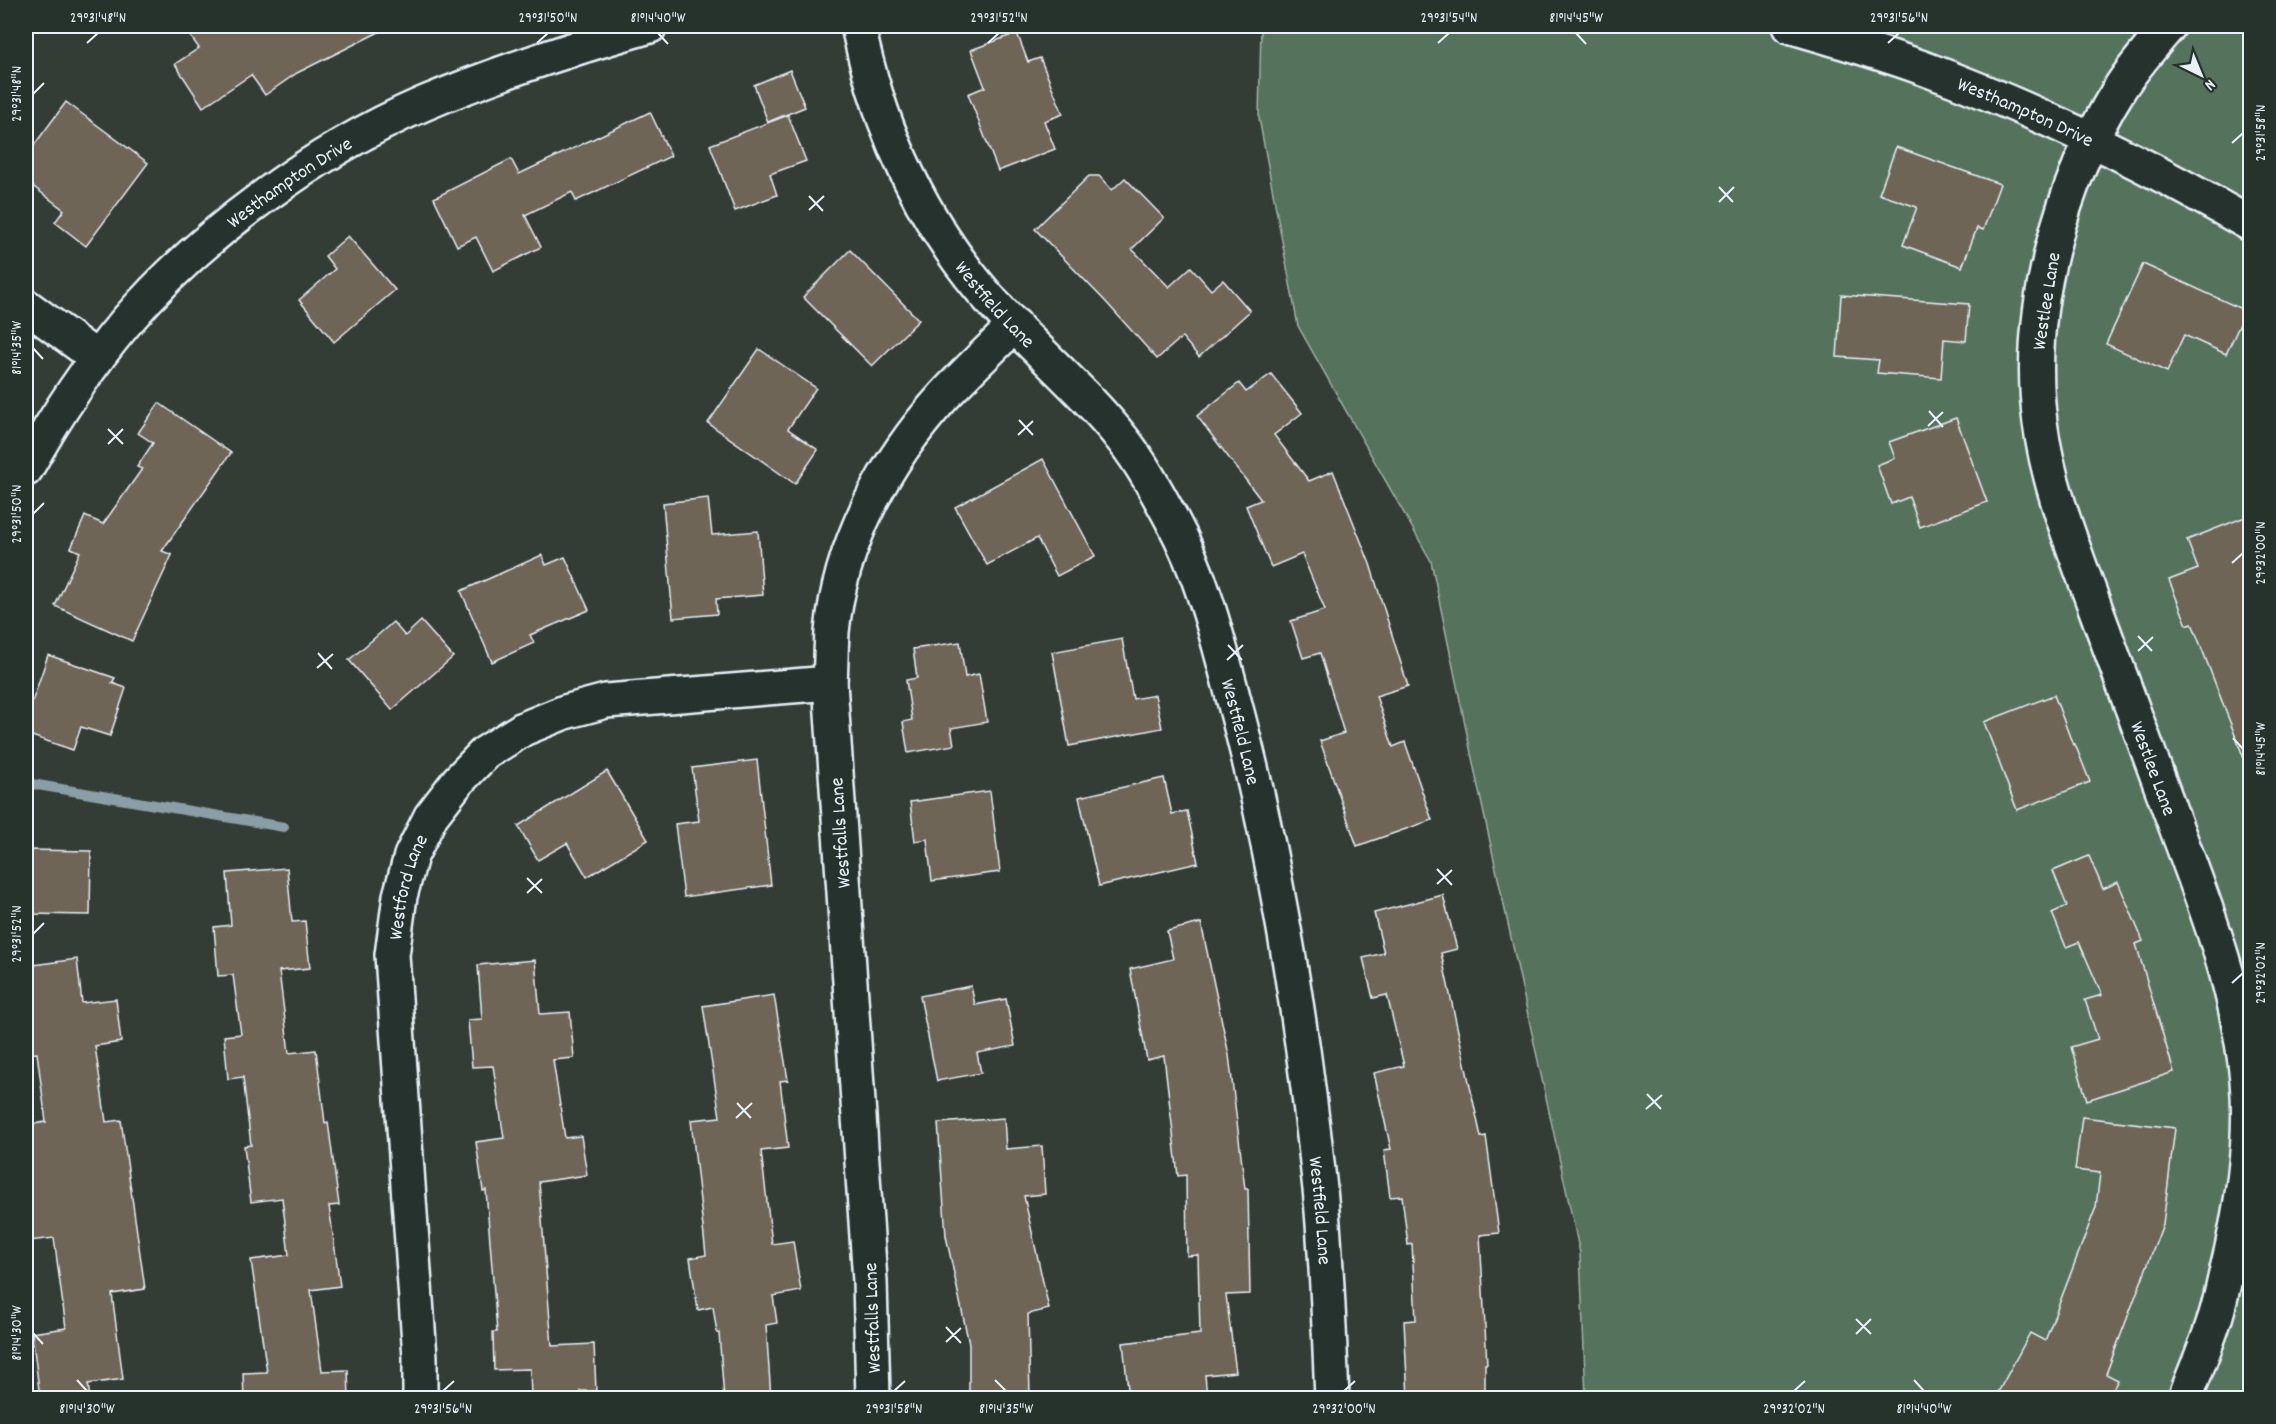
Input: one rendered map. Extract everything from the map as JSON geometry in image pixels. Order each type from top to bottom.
[{"type":"street","name":"Westhampton Drive","points":[[26,469],[66,402],[126,321],[162,284],[238,216],[278,186],[349,142],[422,105],[522,66],[650,26]]},
{"type":"street","name":"Westfield Lane","points":[[858,26],[883,120],[908,177],[950,247],[980,288],[1099,412],[1125,443],[1172,519],[1193,563],[1209,606],[1251,766],[1279,899],[1301,1033],[1320,1192],[1332,1398]]},
{"type":"street","name":"Westhampton Drive","points":[[1789,26],[1922,68],[2030,112],[2157,173],[2250,224]]},
{"type":"street","name":"Westlee Lane","points":[[2169,26],[2121,87],[2091,140],[2056,238],[2041,301],[2036,363],[2040,425],[2055,488],[2081,569],[2217,940],[2236,1007],[2249,1081],[2245,1159],[2232,1249],[2215,1320],[2185,1398]]},
{"type":"street","points":[[26,306],[97,358]]},
{"type":"street","name":"Westfalls Lane","points":[[873,1398],[870,1281],[830,682],[832,631],[848,557],[868,507],[887,471],[944,396],[1015,325]]},
{"type":"street","name":"Westford Lane","points":[[420,1398],[420,1357],[392,955],[400,896],[411,856],[431,816],[458,781],[485,753],[523,729],[565,712],[606,701],[830,682]]},
{"type":"green space","points":[[1261,26],[2250,26],[2250,1398],[1586,1398],[1580,1253],[1431,561],[1298,326],[1259,118]]},
{"type":"building","points":[[183,26],[391,26],[297,73],[265,95],[251,75],[203,107],[175,64],[199,48]]},
{"type":"building","points":[[1017,33],[1028,62],[1040,58],[1063,114],[1044,121],[1055,149],[998,171],[968,94],[985,87],[971,50]]},
{"type":"building","points":[[790,70],[805,107],[768,122],[754,85]]},
{"type":"building","points":[[66,102],[148,163],[86,246],[55,222],[64,210],[26,181],[26,156]]},
{"type":"building","points":[[650,112],[671,156],[576,201],[572,192],[525,215],[541,247],[493,271],[476,237],[457,246],[434,198],[511,159],[519,174]]},
{"type":"building","points":[[788,115],[806,161],[770,174],[777,195],[735,211],[710,145]]},
{"type":"building","points":[[1896,147],[2000,184],[1983,230],[1977,228],[1962,267],[1903,245],[1917,207],[1879,194]]},
{"type":"building","points":[[1089,176],[1099,176],[1112,190],[1125,178],[1164,218],[1132,249],[1169,287],[1191,267],[1211,290],[1223,280],[1250,311],[1199,357],[1182,337],[1157,359],[1035,229]]},
{"type":"building","points":[[348,236],[395,290],[334,342],[299,300],[335,269],[325,256]]},
{"type":"building","points":[[850,250],[919,320],[872,366],[803,297]]},
{"type":"building","points":[[2143,264],[2246,311],[2226,354],[2184,335],[2167,372],[2106,344]]},
{"type":"building","points":[[1841,295],[1969,304],[1966,341],[1944,339],[1941,378],[1877,373],[1879,360],[1837,357]]},
{"type":"building","points":[[759,349],[816,388],[788,429],[818,450],[795,484],[708,423]]},
{"type":"building","points":[[1271,374],[1302,413],[1274,435],[1309,481],[1333,471],[1370,564],[1408,686],[1376,696],[1393,747],[1405,742],[1432,820],[1357,846],[1320,741],[1344,733],[1320,653],[1303,658],[1291,621],[1325,610],[1302,554],[1271,567],[1246,506],[1261,500],[1197,416],[1239,383],[1246,392]]},
{"type":"building","points":[[159,403],[231,453],[162,551],[172,555],[132,641],[55,606],[80,552],[71,548],[85,516],[103,524],[142,469],[137,467],[153,443],[138,433]]},
{"type":"building","points":[[1956,418],[1987,502],[1920,527],[1909,497],[1891,504],[1877,465],[1895,458],[1889,442]]},
{"type":"building","points":[[1043,459],[1095,556],[1057,576],[1037,538],[987,565],[955,507]]},
{"type":"building","points":[[708,498],[712,535],[758,531],[763,595],[716,599],[717,614],[673,618],[663,503]]},
{"type":"building","points":[[2250,515],[2250,769],[2248,769],[2192,623],[2187,625],[2169,580],[2198,569],[2187,540]]},
{"type":"building","points":[[542,555],[546,565],[565,557],[589,610],[530,635],[534,643],[492,662],[461,591]]},
{"type":"building","points":[[421,621],[453,657],[392,710],[349,660],[393,622],[405,636]]},
{"type":"building","points":[[1122,639],[1133,699],[1155,695],[1162,728],[1069,746],[1052,652]]},
{"type":"building","points":[[960,642],[965,677],[979,674],[987,722],[951,728],[954,745],[908,753],[903,722],[912,720],[906,680],[917,678],[913,649]]},
{"type":"building","points":[[48,655],[115,678],[112,683],[126,688],[110,736],[81,727],[73,750],[26,734],[26,720]]},
{"type":"building","points":[[2054,695],[2090,782],[2017,810],[1984,722]]},
{"type":"building","points":[[757,760],[771,885],[684,897],[675,824],[699,821],[692,768]]},
{"type":"building","points":[[607,771],[648,840],[587,877],[567,843],[538,860],[518,826]]},
{"type":"building","points":[[1164,778],[1172,814],[1187,811],[1198,863],[1099,886],[1079,797]]},
{"type":"building","points":[[990,791],[1000,872],[932,881],[927,839],[915,841],[910,802]]},
{"type":"building","points":[[26,850],[91,851],[90,915],[26,914]]},
{"type":"building","points":[[2089,856],[2103,889],[2118,882],[2143,941],[2136,944],[2174,1072],[2087,1100],[2071,1047],[2098,1039],[2085,1000],[2102,995],[2079,942],[2066,947],[2052,913],[2067,906],[2053,871]]},
{"type":"building","points":[[287,868],[292,922],[305,921],[310,968],[279,971],[289,1053],[316,1050],[325,1123],[328,1122],[339,1205],[329,1206],[340,1286],[311,1290],[322,1371],[348,1370],[349,1398],[244,1398],[243,1373],[267,1372],[251,1260],[289,1255],[282,1198],[251,1202],[244,1146],[251,1145],[243,1077],[228,1079],[224,1036],[241,1034],[233,975],[218,976],[214,927],[231,925],[227,873]]},
{"type":"building","points":[[1443,895],[1457,949],[1441,953],[1481,1137],[1486,1136],[1499,1233],[1480,1235],[1487,1364],[1485,1364],[1485,1398],[1408,1398],[1404,1321],[1416,1320],[1412,1244],[1408,1245],[1402,1196],[1390,1197],[1384,1150],[1391,1149],[1374,1073],[1404,1066],[1387,995],[1373,998],[1363,958],[1384,953],[1374,913]]},
{"type":"building","points":[[1201,923],[1229,1055],[1245,1189],[1248,1189],[1250,1294],[1226,1295],[1236,1372],[1205,1375],[1207,1398],[1129,1398],[1123,1343],[1200,1334],[1198,1255],[1187,1256],[1186,1175],[1178,1176],[1164,1056],[1147,1060],[1130,969],[1173,959],[1167,931]]},
{"type":"building","points":[[77,959],[82,1003],[116,999],[121,1042],[95,1046],[106,1122],[121,1120],[145,1289],[112,1294],[123,1379],[88,1384],[90,1398],[40,1398],[32,1333],[66,1328],[54,1238],[29,1241],[26,1210],[26,1125],[46,1122],[37,1053],[26,1054],[26,966]]},
{"type":"building","points":[[535,960],[540,1014],[570,1012],[574,1058],[553,1060],[565,1138],[581,1136],[587,1175],[539,1182],[552,1346],[594,1344],[596,1391],[580,1391],[581,1398],[531,1398],[530,1369],[494,1370],[493,1332],[497,1332],[486,1190],[483,1191],[476,1142],[504,1138],[493,1066],[472,1067],[468,1020],[482,1019],[478,965]]},
{"type":"building","points":[[971,986],[975,1005],[1006,999],[1015,1046],[977,1053],[981,1073],[937,1081],[920,996]]},
{"type":"building","points":[[774,995],[788,1080],[780,1081],[788,1148],[761,1151],[772,1244],[793,1241],[801,1291],[773,1296],[777,1323],[766,1325],[771,1398],[724,1398],[719,1333],[717,1333],[713,1307],[698,1310],[690,1258],[706,1255],[691,1120],[720,1117],[703,1006]]},
{"type":"building","points":[[2082,1117],[2175,1128],[2163,1224],[2106,1374],[2118,1380],[2108,1398],[1995,1398],[2030,1333],[2045,1341],[2096,1207],[2100,1173],[2075,1170]]},
{"type":"building","points":[[1004,1118],[1006,1149],[1042,1146],[1045,1194],[1024,1196],[1049,1309],[1028,1314],[1030,1398],[969,1398],[969,1344],[946,1236],[938,1123]]},
{"type":"waterway","points":[[26,783],[284,827]]}]
